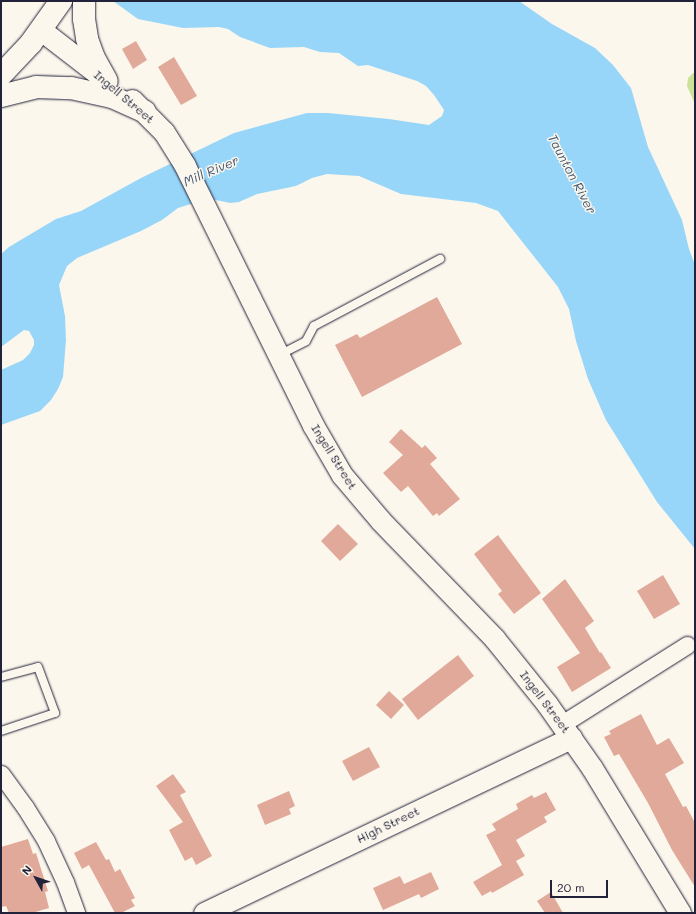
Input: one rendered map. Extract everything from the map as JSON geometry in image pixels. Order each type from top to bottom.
[{"type":"main road","points":[[1,75],[41,30],[60,2]]},
{"type":"main road","points":[[84,4],[85,29],[89,43],[94,58],[106,80]]},
{"type":"main road","points":[[1,96],[36,88],[71,88],[112,97],[145,112]]},
{"type":"street","name":"Ingell Street","points":[[41,30],[145,112],[171,142],[185,166],[316,431],[342,475],[381,521],[494,638],[567,731],[680,913]]},
{"type":"street","points":[[567,731],[687,645]]},
{"type":"street","name":"High Street","points":[[204,913],[567,731]]},
{"type":"street","points":[[1,774],[25,807],[46,841],[65,882],[76,913]]},
{"type":"lane","points":[[278,355],[306,342],[314,326],[440,259]]},
{"type":"lane","points":[[1,678],[38,667],[55,713],[1,730]]},
{"type":"green space","points":[[695,73],[695,104],[687,86],[688,78]]},
{"type":"water","points":[[113,1],[519,1],[552,24],[595,48],[613,65],[631,88],[648,147],[682,220],[689,249],[695,265],[695,549],[657,502],[606,420],[588,379],[576,341],[569,309],[558,287],[498,211],[476,203],[401,194],[359,176],[327,174],[312,178],[296,186],[257,194],[239,202],[230,203],[211,199],[194,203],[178,208],[162,220],[141,231],[77,258],[67,266],[59,285],[65,316],[66,340],[63,377],[58,389],[51,400],[40,411],[1,425],[1,370],[23,360],[30,353],[34,345],[34,340],[29,331],[24,330],[1,347],[1,254],[9,247],[56,219],[81,211],[141,178],[234,133],[307,113],[328,113],[389,119],[429,125],[442,116],[444,110],[426,86],[417,81],[368,65],[358,66],[339,53],[320,52],[304,47],[270,48],[240,37],[228,29],[219,27],[183,28],[138,19]]},
{"type":"building","points":[[136,41],[147,60],[133,69],[122,49]]},
{"type":"building","points":[[174,57],[197,96],[181,105],[158,67]]},
{"type":"building","points":[[437,297],[462,344],[362,397],[335,345],[357,334],[360,338]]},
{"type":"building","points":[[401,429],[422,448],[425,445],[437,458],[430,464],[460,499],[439,516],[437,513],[433,516],[408,486],[401,492],[383,473],[403,455],[389,442]]},
{"type":"building","points":[[338,524],[358,544],[340,561],[321,541]]},
{"type":"building","points":[[498,535],[541,593],[514,614],[498,594],[502,591],[474,554]]},
{"type":"building","points":[[663,575],[680,604],[654,619],[637,591]]},
{"type":"building","points":[[565,579],[594,621],[585,628],[611,668],[572,692],[557,667],[580,653],[542,599]]},
{"type":"building","points":[[458,655],[474,676],[418,720],[402,699]]},
{"type":"building","points":[[389,691],[404,705],[391,719],[376,705]]},
{"type":"building","points":[[641,714],[657,745],[669,738],[684,763],[665,774],[683,807],[686,806],[695,823],[695,887],[672,850],[648,803],[619,754],[614,756],[604,737],[611,734],[609,731]]},
{"type":"building","points":[[369,747],[380,767],[353,781],[342,761]]},
{"type":"building","points":[[173,774],[186,792],[180,795],[212,856],[196,865],[192,857],[185,861],[169,830],[183,822],[156,786]]},
{"type":"building","points":[[289,791],[295,806],[289,809],[291,814],[265,825],[257,805]]},
{"type":"building","points":[[546,792],[556,810],[544,817],[547,822],[516,840],[525,856],[516,861],[524,875],[492,893],[491,891],[482,896],[473,882],[502,865],[486,835],[496,830],[492,824],[518,809],[516,804],[532,795],[534,798]]},
{"type":"building","points":[[28,839],[33,854],[36,853],[48,891],[45,892],[49,908],[32,913],[9,913],[6,906],[1,907],[1,847]]},
{"type":"building","points":[[96,842],[106,860],[109,859],[115,872],[120,869],[135,898],[131,900],[135,906],[121,913],[115,913],[89,865],[82,869],[74,853]]},
{"type":"building","points":[[431,872],[439,889],[421,898],[419,894],[383,910],[373,888],[400,876],[404,884]]},
{"type":"building","points":[[551,892],[563,913],[545,913],[537,901]]},
{"type":"water label","name":"Mill River","points":[[211,171]]},
{"type":"water label","name":"Taunton River","points":[[572,174]]}]
